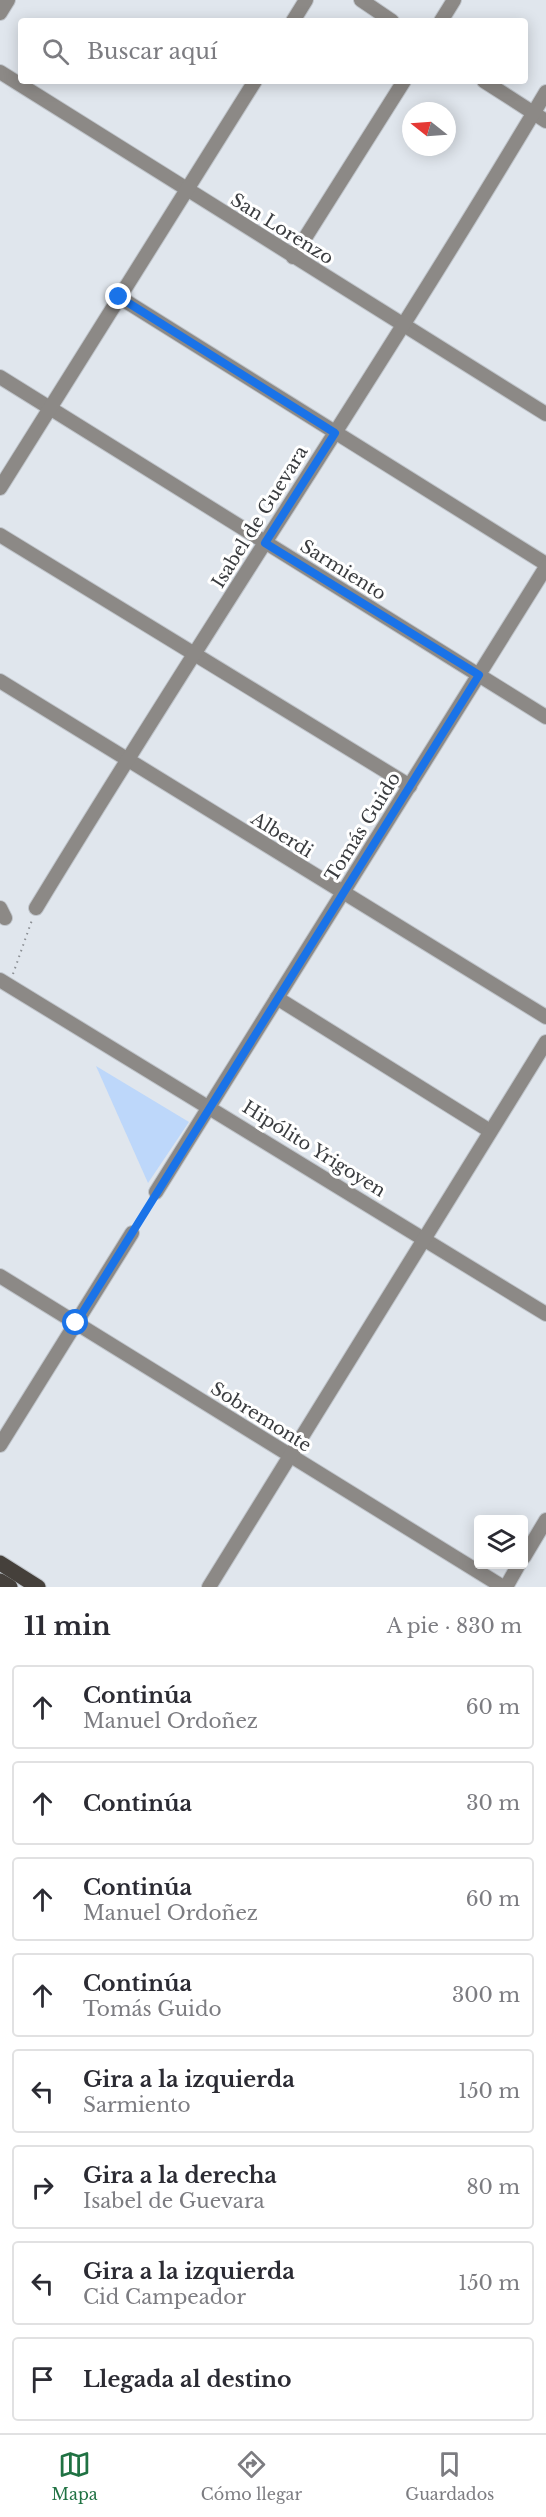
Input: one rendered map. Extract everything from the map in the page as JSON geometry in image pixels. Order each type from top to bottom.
[{"type":"main road","points":[[0,1563],[38,1587]]},
{"type":"main road","points":[[0,1581],[10,1587]]},
{"type":"street","points":[[0,13],[8,0]]},
{"type":"street","points":[[295,18],[306,0]]},
{"type":"street","points":[[361,0],[388,18]]},
{"type":"street","points":[[443,18],[454,0]]},
{"type":"street","name":"San Lorenzo","points":[[0,72],[18,83]]},
{"type":"street","name":"San Lorenzo","points":[[19,84],[546,414]]},
{"type":"street","points":[[0,488],[253,84]]},
{"type":"street","points":[[293,257],[402,84]]},
{"type":"street","points":[[489,84],[546,121]]},
{"type":"street","name":"Isabel de Guevara","points":[[36,909],[127,759],[335,433],[546,92]]},
{"type":"street","points":[[119,297],[546,566]]},
{"type":"street","name":"Sarmiento","points":[[0,377],[546,717]]},
{"type":"street","points":[[0,535],[410,786]]},
{"type":"street","name":"Tomás Guido","points":[[156,1192],[479,675],[540,589],[546,566]]},
{"type":"street","name":"Alberdi","points":[[0,681],[342,894],[546,1017]]},
{"type":"street","name":"Hipólito Yrigoyen","points":[[4,983],[209,1106],[546,1314]]},
{"type":"street","points":[[277,998],[490,1131]]},
{"type":"street","points":[[209,1587],[546,1042]]},
{"type":"street","points":[[0,1446],[132,1233]]},
{"type":"street","name":"Sobremonte","points":[[0,1276],[504,1587]]},
{"type":"street","points":[[528,1550],[546,1520]]},
{"type":"street","points":[[504,1587],[516,1569]]},
{"type":"path","points":[[4,983],[36,909]]},
{"type":"path","points":[[132,1233],[156,1192]]},
{"type":"shaded area","points":[[96,1066],[189,1122],[148,1183]]},
{"type":"route","points":[[76,1323],[479,675],[265,543],[335,433],[119,297]]}]
